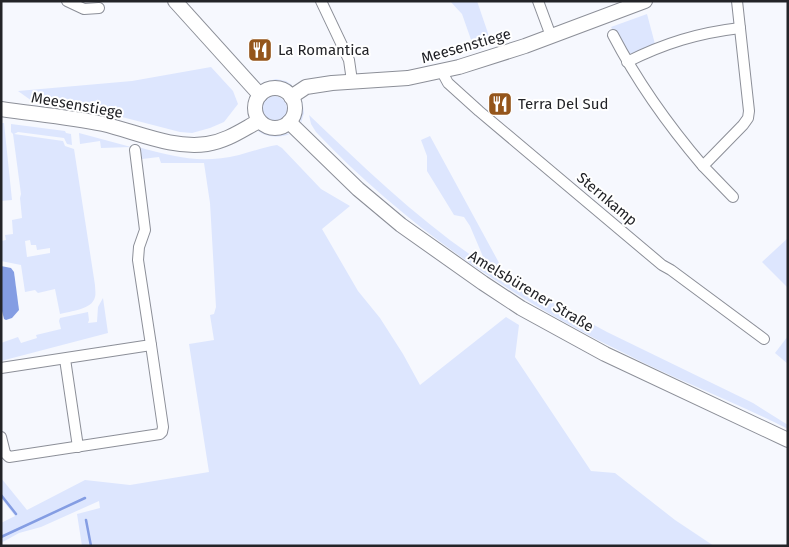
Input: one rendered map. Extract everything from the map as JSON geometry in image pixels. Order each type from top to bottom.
[{"type":"street","points":[[67,1],[84,9],[99,8]]},
{"type":"street","points":[[175,1],[260,95]]},
{"type":"street","points":[[321,1],[349,60],[352,82]]},
{"type":"street","points":[[538,1],[551,36]]},
{"type":"street","name":"Meesenstiege","points":[[291,97],[306,87],[408,78],[442,72],[551,36],[645,1]]},
{"type":"street","points":[[703,166],[748,118],[749,104],[737,1]]},
{"type":"street","points":[[627,62],[653,49],[682,38],[740,28]]},
{"type":"street","points":[[613,35],[627,62],[660,112],[703,166],[733,197]]},
{"type":"street","name":"Sternkamp","points":[[442,72],[448,83],[466,99],[662,265],[672,270],[764,339]]},
{"type":"street","points":[[280,89],[291,97],[295,110],[289,122],[277,128],[269,128],[259,121],[255,108],[256,100],[266,90],[280,89]]},
{"type":"street","name":"Meesenstiege","points":[[1,109],[75,118],[189,145],[222,141],[259,121]]},
{"type":"street","name":"Amelsbürener Straße","points":[[289,122],[339,172],[394,219],[441,255],[498,293],[562,331],[639,371],[788,440]]},
{"type":"street","points":[[1,436],[5,453],[9,457],[157,435],[162,432],[138,260],[139,248],[144,236],[145,221],[135,150]]},
{"type":"street","points":[[1,368],[151,345]]},
{"type":"street","points":[[65,359],[78,447]]},
{"type":"shaded area","points":[[450,1],[477,1],[492,45],[475,51],[462,14]]},
{"type":"shaded area","points":[[647,14],[655,44],[628,54],[624,51],[611,27]]},
{"type":"shaded area","points":[[211,67],[233,91],[238,104],[224,122],[192,133],[180,132],[91,109],[32,101],[18,91],[132,81]]},
{"type":"shaded area","points":[[276,79],[286,81],[292,85],[277,87],[262,83]]},
{"type":"shaded area","points":[[274,96],[283,100],[287,109],[283,118],[274,122],[265,118],[261,109],[265,100]]},
{"type":"shaded area","points":[[302,100],[304,113],[301,123],[298,109]]},
{"type":"shaded area","points":[[309,115],[417,214],[487,266],[470,226],[464,217],[454,215],[427,171],[427,156],[421,140],[430,136],[504,272],[546,299],[607,332],[753,403],[788,425],[788,429],[626,354],[541,309],[501,284],[461,257],[385,198],[316,132],[311,124]]},
{"type":"shaded area","points":[[1,123],[4,123],[12,200],[1,201]]},
{"type":"shaded area","points":[[11,124],[65,131],[71,134],[72,145],[67,144],[64,138],[18,132],[14,134],[63,141],[65,146],[74,149],[95,285],[95,297],[90,305],[60,314],[55,289],[38,293],[35,290],[25,292],[21,265],[1,261],[1,241],[6,240],[5,235],[13,234],[12,220],[22,218],[21,194],[13,134],[11,132]],"holes":[[[30,240],[31,245],[36,245],[37,250],[50,248],[50,253],[27,257],[25,241]]]},
{"type":"shaded area","points":[[267,130],[290,134],[273,137],[258,131]]},
{"type":"shaded area","points":[[79,133],[131,147],[101,148],[100,141],[80,144]]},
{"type":"shaded area","points":[[277,145],[321,189],[350,206],[322,229],[358,291],[380,318],[420,385],[506,317],[519,325],[515,357],[591,471],[615,473],[675,520],[714,546],[82,546],[77,514],[100,508],[99,501],[41,527],[19,533],[1,543],[1,523],[15,516],[1,498],[1,478],[27,510],[85,480],[130,485],[209,472],[189,344],[214,340],[210,315],[214,314],[216,307],[210,203],[204,163],[161,163],[159,157],[142,159],[141,166],[138,147],[188,158],[212,159],[239,155]]},
{"type":"shaded area","points":[[788,238],[788,288],[762,262]]},
{"type":"shaded area","points":[[103,298],[108,333],[1,361],[1,343],[18,337],[21,343],[37,338],[36,335],[61,329],[60,318],[88,312],[88,323],[97,322],[98,307]]},
{"type":"shaded area","points":[[788,336],[788,364],[775,353]]},
{"type":"water","points":[[1,266],[11,268],[14,272],[19,310],[12,318],[6,320],[4,319],[1,307]]},
{"type":"waterway","points":[[1,495],[16,514]]},
{"type":"waterway","points":[[1,537],[85,498]]},
{"type":"waterway","points":[[86,520],[91,546]]},
{"type":"place","name":"La Romantica","points":[[260,50]]},
{"type":"place","name":"Terra Del Sud","points":[[500,104]]}]
